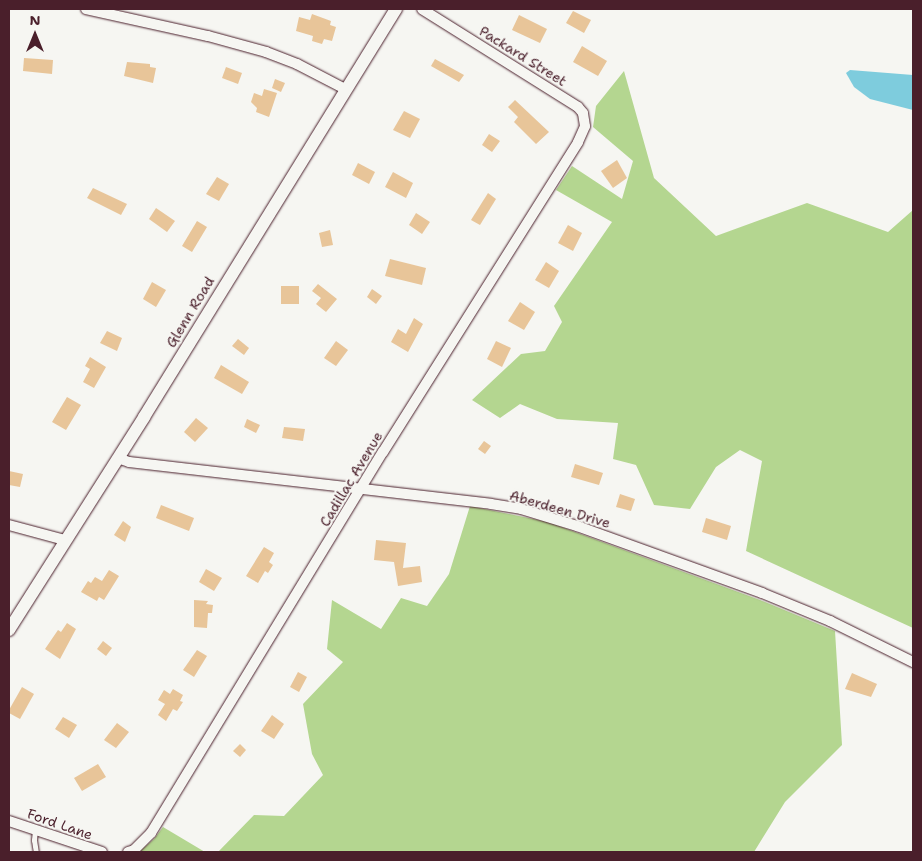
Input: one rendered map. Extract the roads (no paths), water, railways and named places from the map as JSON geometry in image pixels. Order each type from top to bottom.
[{"type":"street","points":[[86,9],[208,36],[258,50],[297,64],[345,89]]},
{"type":"street","name":"Glenn Road","points":[[9,630],[118,458],[396,9]]},
{"type":"street","name":"Packard Street","points":[[422,9],[573,104],[583,113]]},
{"type":"street","name":"Cadillac Avenue","points":[[128,852],[138,846],[151,833],[361,490],[578,142],[585,126],[583,113]]},
{"type":"street","name":"Aberdeen Drive","points":[[118,458],[129,462],[521,509],[577,526],[804,610],[873,641],[913,662]]},
{"type":"street","points":[[9,525],[65,540]]},
{"type":"street","name":"Ford Lane","points":[[9,821],[101,852]]},
{"type":"lane","points":[[35,830],[36,852]]},
{"type":"water","points":[[850,70],[913,75],[913,110],[870,99],[854,87],[846,73]]}]
